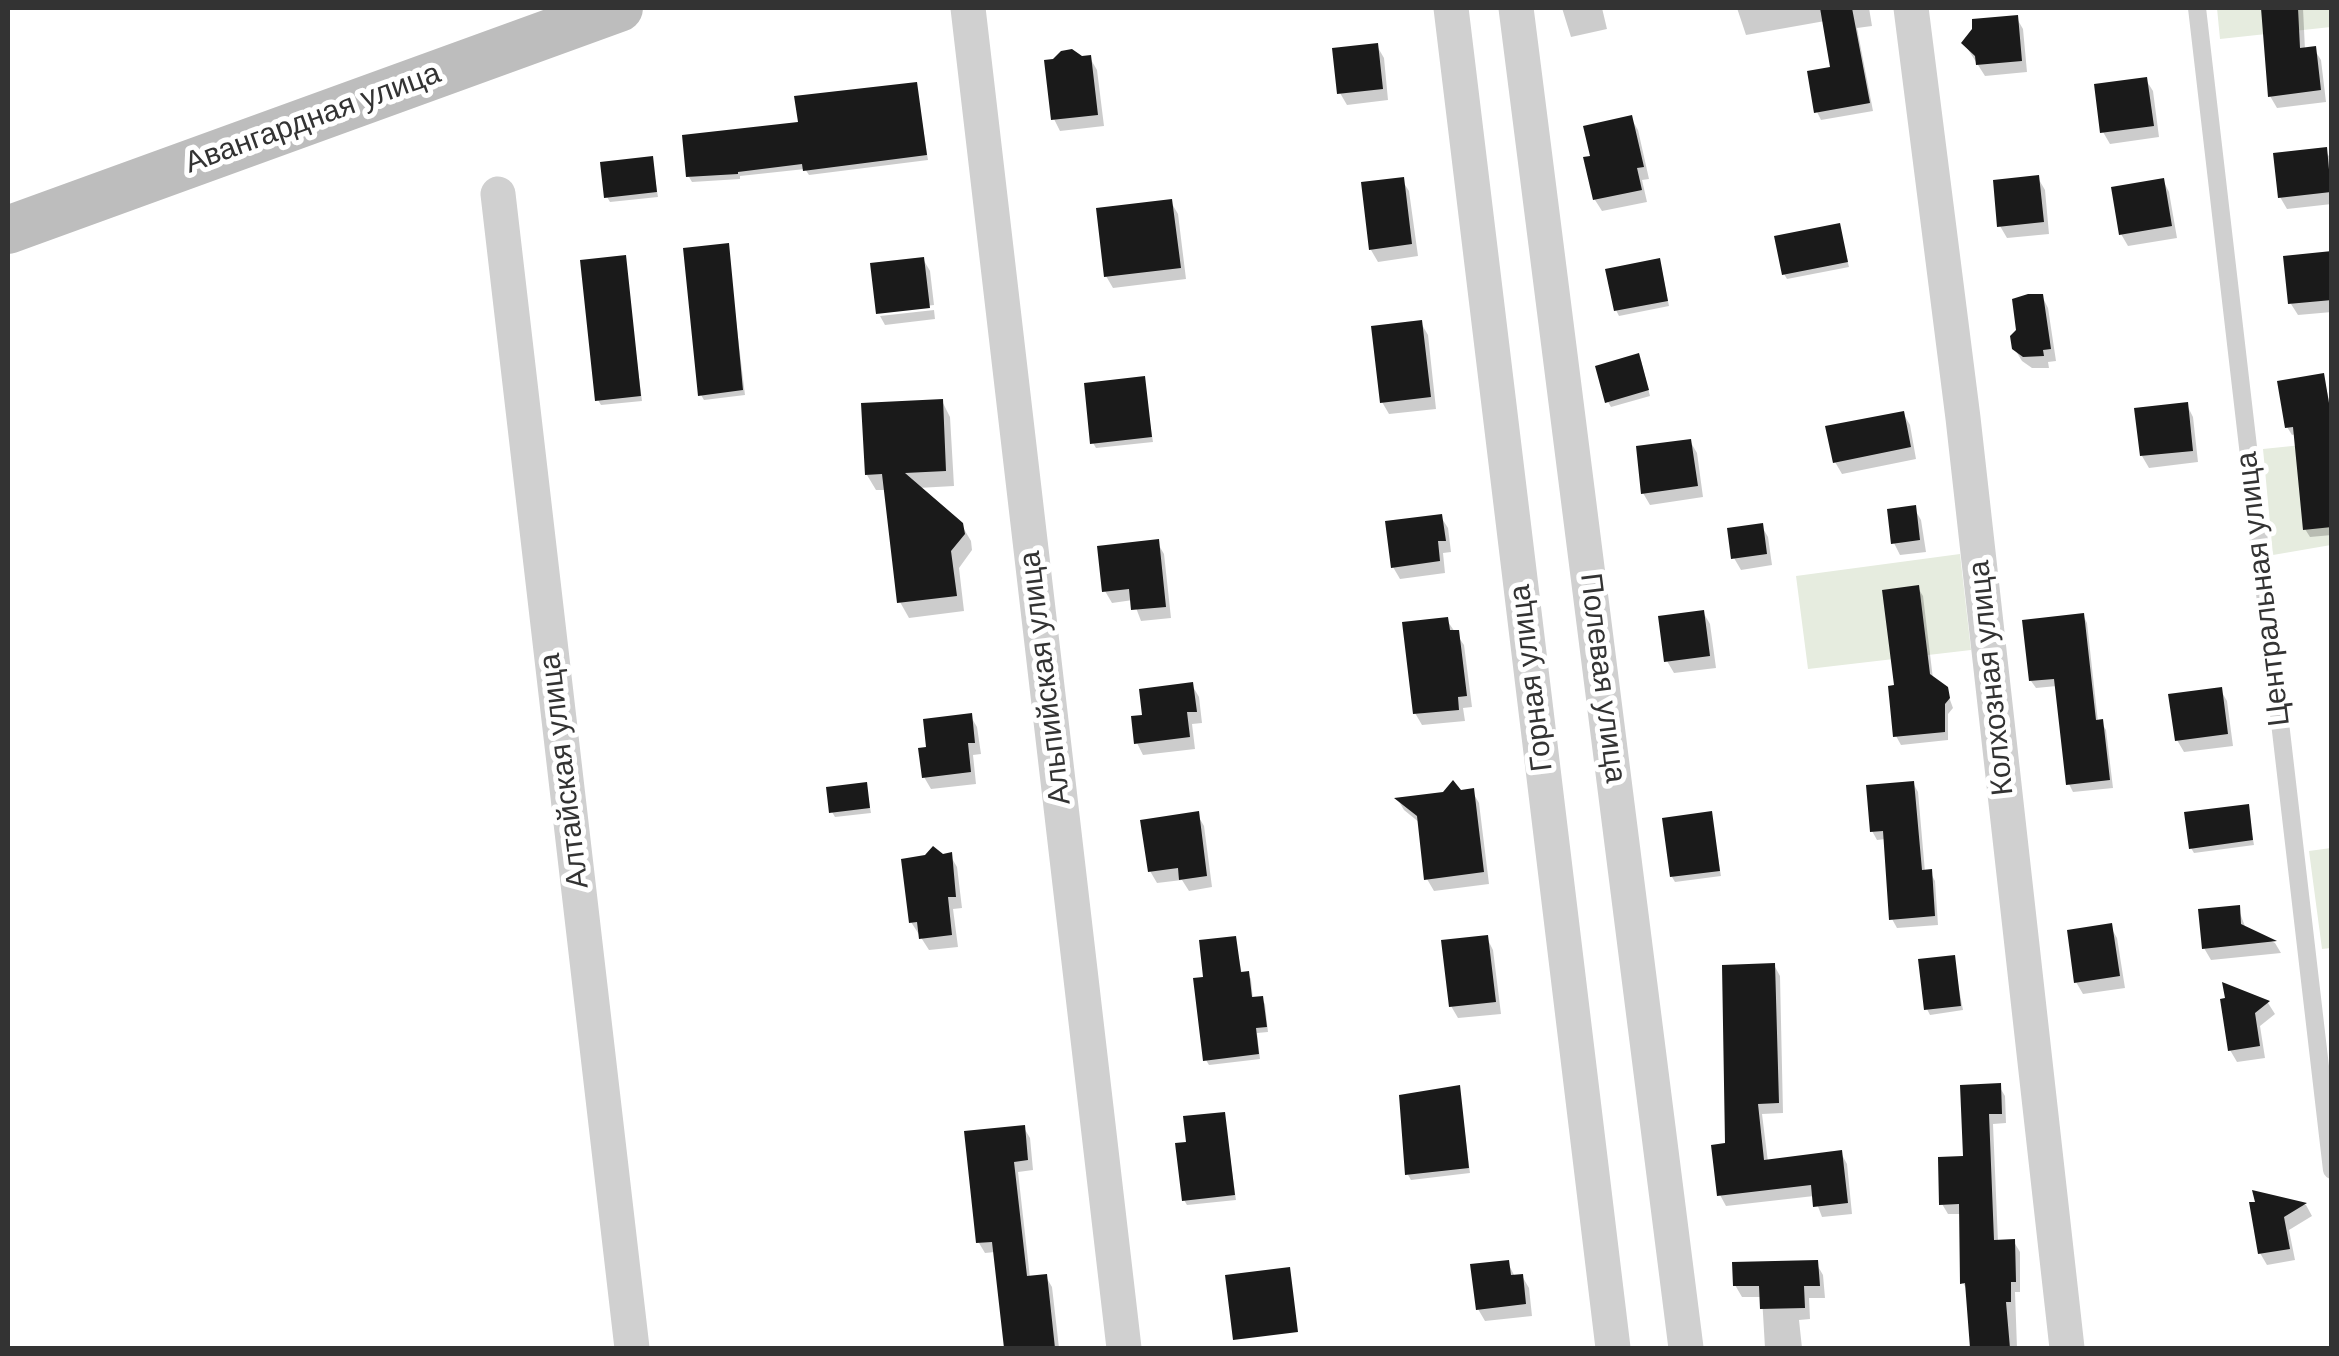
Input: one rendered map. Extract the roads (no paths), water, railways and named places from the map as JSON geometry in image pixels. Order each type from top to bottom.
[{"type":"main road","name":"Авангардная улица","points":[[8,230],[619,8]]},
{"type":"street","name":"Альпийская улица","points":[[968,8],[1124,1348]]},
{"type":"street","name":"Горная улица","points":[[1452,8],[1612,1348]]},
{"type":"street","name":"Полевая улица","points":[[1516,8],[1686,1348]]},
{"type":"street","name":"Колхозная улица","points":[[1911,8],[1963,418],[2067,1348]]},
{"type":"street","name":"Алтайская улица","points":[[498,194],[632,1348]]},
{"type":"lane","name":"Центральная улица","points":[[2197,8],[2332,1170]]}]
